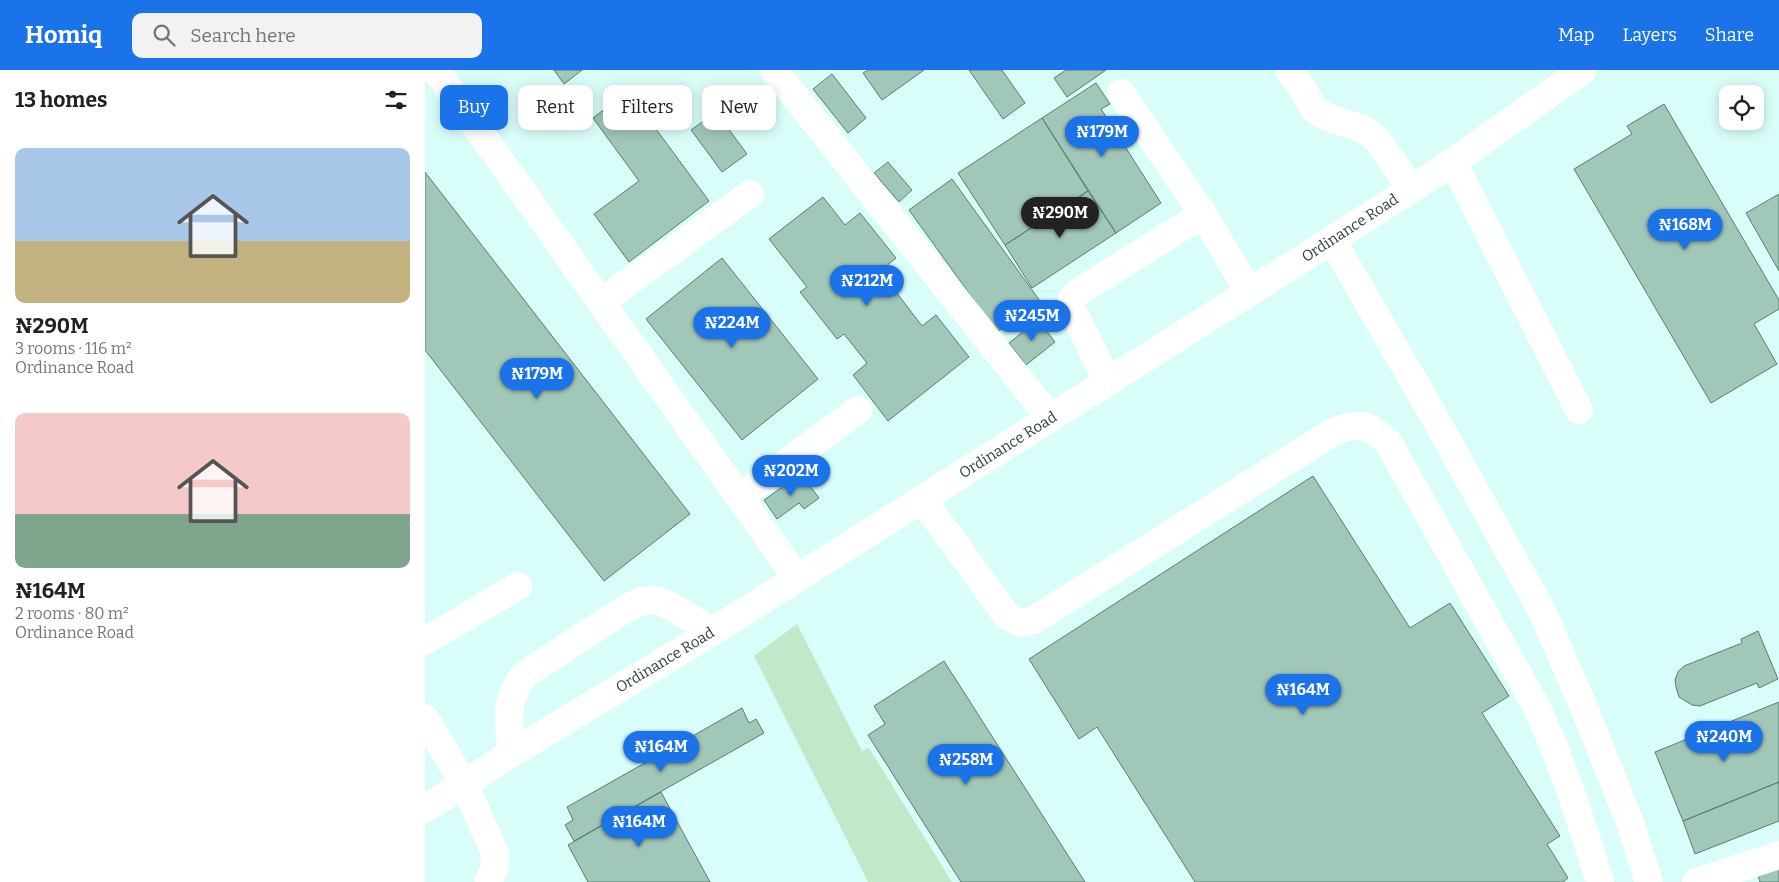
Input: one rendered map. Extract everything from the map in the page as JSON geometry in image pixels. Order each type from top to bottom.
[{"type":"street","points":[[436,70],[797,578]]},
{"type":"street","points":[[774,70],[1050,418]]},
{"type":"street","points":[[1289,70],[1313,108],[1326,117],[1363,129],[1376,138],[1411,188]]},
{"type":"street","name":"Ordinance Road","points":[[425,808],[712,632],[1332,240],[1453,162],[1583,70]]},
{"type":"street","points":[[1121,93],[1203,214],[1249,292]]},
{"type":"street","points":[[1453,162],[1579,410]]},
{"type":"street","points":[[601,302],[750,194]]},
{"type":"street","points":[[1108,382],[1073,314],[1072,298],[1077,293],[1203,214]]},
{"type":"street","points":[[1332,240],[1435,418],[1542,611],[1585,710],[1629,820],[1649,882]]},
{"type":"street","points":[[740,497],[858,410]]},
{"type":"street","points":[[922,499],[1007,616],[1021,623],[1035,620],[1333,432],[1352,425],[1373,429],[1388,442],[1537,706],[1565,772],[1601,882]]},
{"type":"street","points":[[425,641],[519,586]]},
{"type":"street","points":[[512,753],[508,724],[509,707],[514,689],[524,675],[625,609],[641,601],[655,600],[712,632]]},
{"type":"street","points":[[425,718],[464,784],[495,853],[494,870],[488,882]]},
{"type":"street","points":[[1696,882],[1779,855]]},
{"type":"green space","points":[[797,624],[862,751],[869,748],[952,882],[868,882],[754,656]]},
{"type":"building","points":[[554,70],[582,70],[564,84]]},
{"type":"building","points":[[868,70],[924,70],[882,100],[863,73]]},
{"type":"building","points":[[969,70],[1002,70],[1025,103],[1003,119]]},
{"type":"building","points":[[1066,70],[1106,70],[1067,97],[1054,78]]},
{"type":"building","points":[[832,74],[866,118],[848,133],[813,89]]},
{"type":"building","points":[[1096,83],[1110,104],[1101,109],[1161,203],[1116,233],[1042,118]]},
{"type":"building","points":[[1664,104],[1779,300],[1779,309],[1754,324],[1777,364],[1711,403],[1574,169],[1632,134],[1627,126]]},
{"type":"building","points":[[603,110],[603,130],[657,130],[709,201],[629,262],[594,214],[639,181],[593,118]]},
{"type":"building","points":[[1042,118],[1088,191],[1005,245],[958,173]]},
{"type":"building","points":[[702,122],[702,130],[729,130],[747,154],[722,172],[692,129]]},
{"type":"building","points":[[888,162],[912,190],[899,202],[874,173]]},
{"type":"building","points":[[425,172],[690,514],[604,581],[425,350]]},
{"type":"building","points":[[952,179],[1040,301],[997,332],[909,210]]},
{"type":"building","points":[[1088,191],[1116,233],[1032,288],[1005,245]]},
{"type":"building","points":[[1779,194],[1779,271],[1746,213]]},
{"type":"building","points":[[823,197],[845,225],[860,213],[896,258],[880,271],[922,326],[936,315],[969,357],[888,421],[853,375],[867,363],[844,334],[837,339],[800,292],[807,287],[769,239]]},
{"type":"building","points":[[722,258],[818,379],[742,440],[646,319]]},
{"type":"building","points":[[1038,320],[1055,342],[1026,365],[1009,343]]},
{"type":"building","points":[[801,474],[819,498],[804,509],[799,503],[777,519],[764,500]]},
{"type":"building","points":[[1313,476],[1410,628],[1450,603],[1509,696],[1482,713],[1560,836],[1547,844],[1568,878],[1563,882],[1195,882],[1097,727],[1079,739],[1029,659]]},
{"type":"building","points":[[1758,631],[1778,679],[1759,688],[1757,683],[1700,706],[1692,705],[1679,697],[1675,680],[1678,672],[1684,666],[1742,643],[1741,639]]},
{"type":"building","points":[[944,661],[1085,882],[961,882],[868,735],[885,724],[874,706]]},
{"type":"building","points":[[1779,702],[1779,782],[1683,821],[1655,752]]},
{"type":"building","points":[[742,708],[749,723],[756,719],[764,733],[574,841],[565,825],[573,820],[567,807]]},
{"type":"building","points":[[1779,782],[1779,821],[1695,854],[1683,821]]},
{"type":"building","points":[[661,792],[710,882],[588,882],[568,845]]},
{"type":"building","points":[[1779,859],[1779,882],[1760,882],[1755,866]]}]
